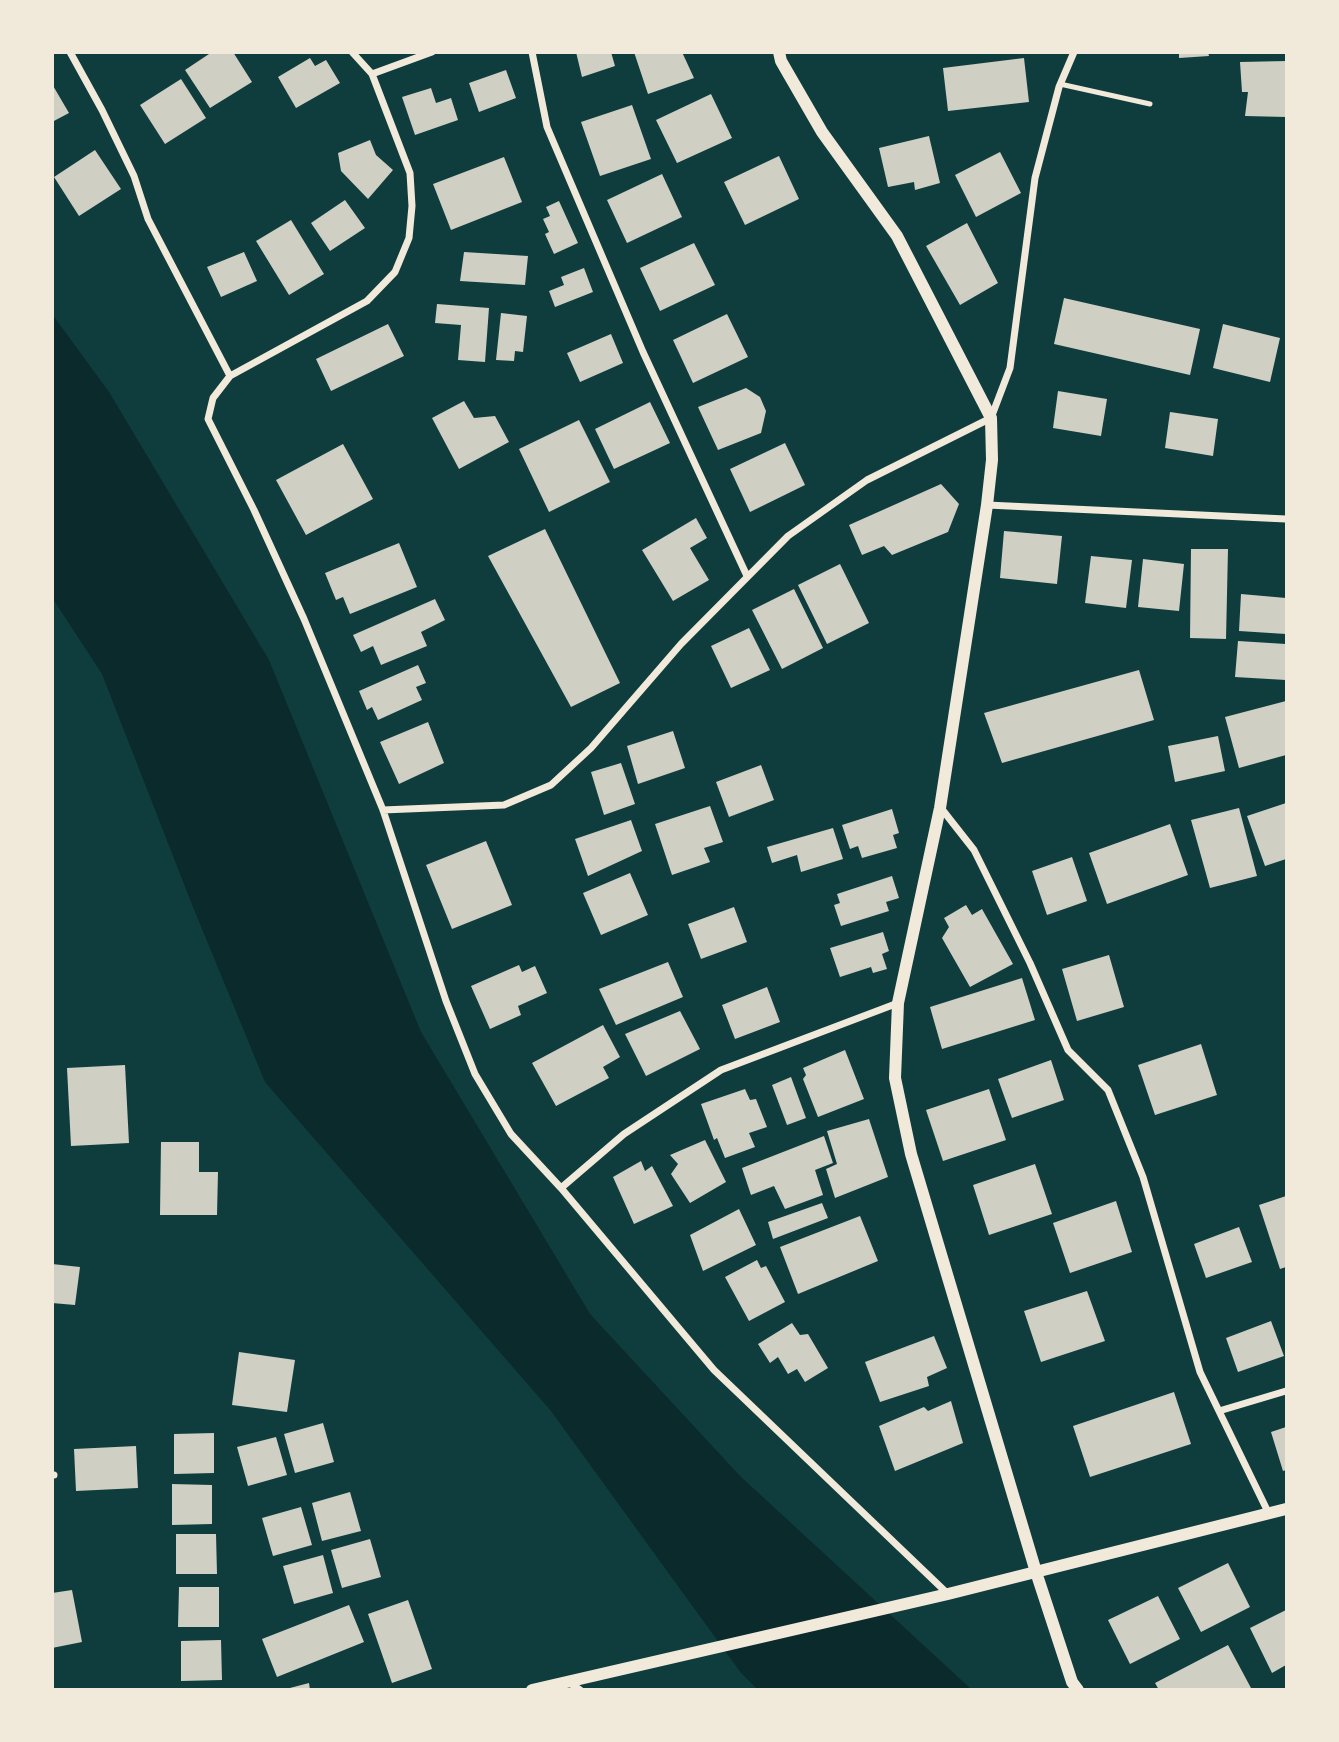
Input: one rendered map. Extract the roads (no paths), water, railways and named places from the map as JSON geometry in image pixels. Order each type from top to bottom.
[{"type":"street","points":[[70,52],[134,176],[148,219],[230,376]]},
{"type":"street","points":[[352,52],[372,74],[410,173],[412,206],[409,238],[395,272],[367,301],[230,376],[214,397],[208,419],[304,619],[383,810],[446,1001],[475,1074],[511,1134],[561,1188],[714,1370],[948,1594]]},
{"type":"street","points":[[372,74],[432,52]]},
{"type":"street","points":[[532,52],[547,127],[643,352],[747,576]]},
{"type":"street","points":[[779,52],[781,61],[822,132],[897,236],[991,418]]},
{"type":"street","points":[[1073,52],[1060,84],[1035,178],[1010,368],[991,418],[992,460],[987,505],[940,808],[898,1003],[895,1078],[911,1154],[1036,1572],[1072,1682],[1078,1689]]},
{"type":"street","points":[[383,810],[504,805],[551,785],[591,748],[681,644],[788,536],[867,480],[991,418]]},
{"type":"street","points":[[987,505],[1286,519]]},
{"type":"street","points":[[940,808],[974,850],[1030,963],[1068,1050],[1108,1090],[1143,1177],[1200,1372],[1269,1514]]},
{"type":"street","points":[[561,1188],[624,1135],[721,1070],[898,1003]]},
{"type":"street","points":[[1219,1412],[1286,1391]]},
{"type":"street","points":[[532,1689],[948,1594],[1286,1509]]},
{"type":"street","points":[[567,1681],[580,1689]]},
{"type":"lane","points":[[1060,84],[1150,104]]},
{"type":"water","points":[[52,314],[109,392],[269,660],[421,1032],[590,1314],[740,1476],[971,1689],[757,1689],[741,1673],[551,1411],[265,1082],[102,674],[53,599]]}]
